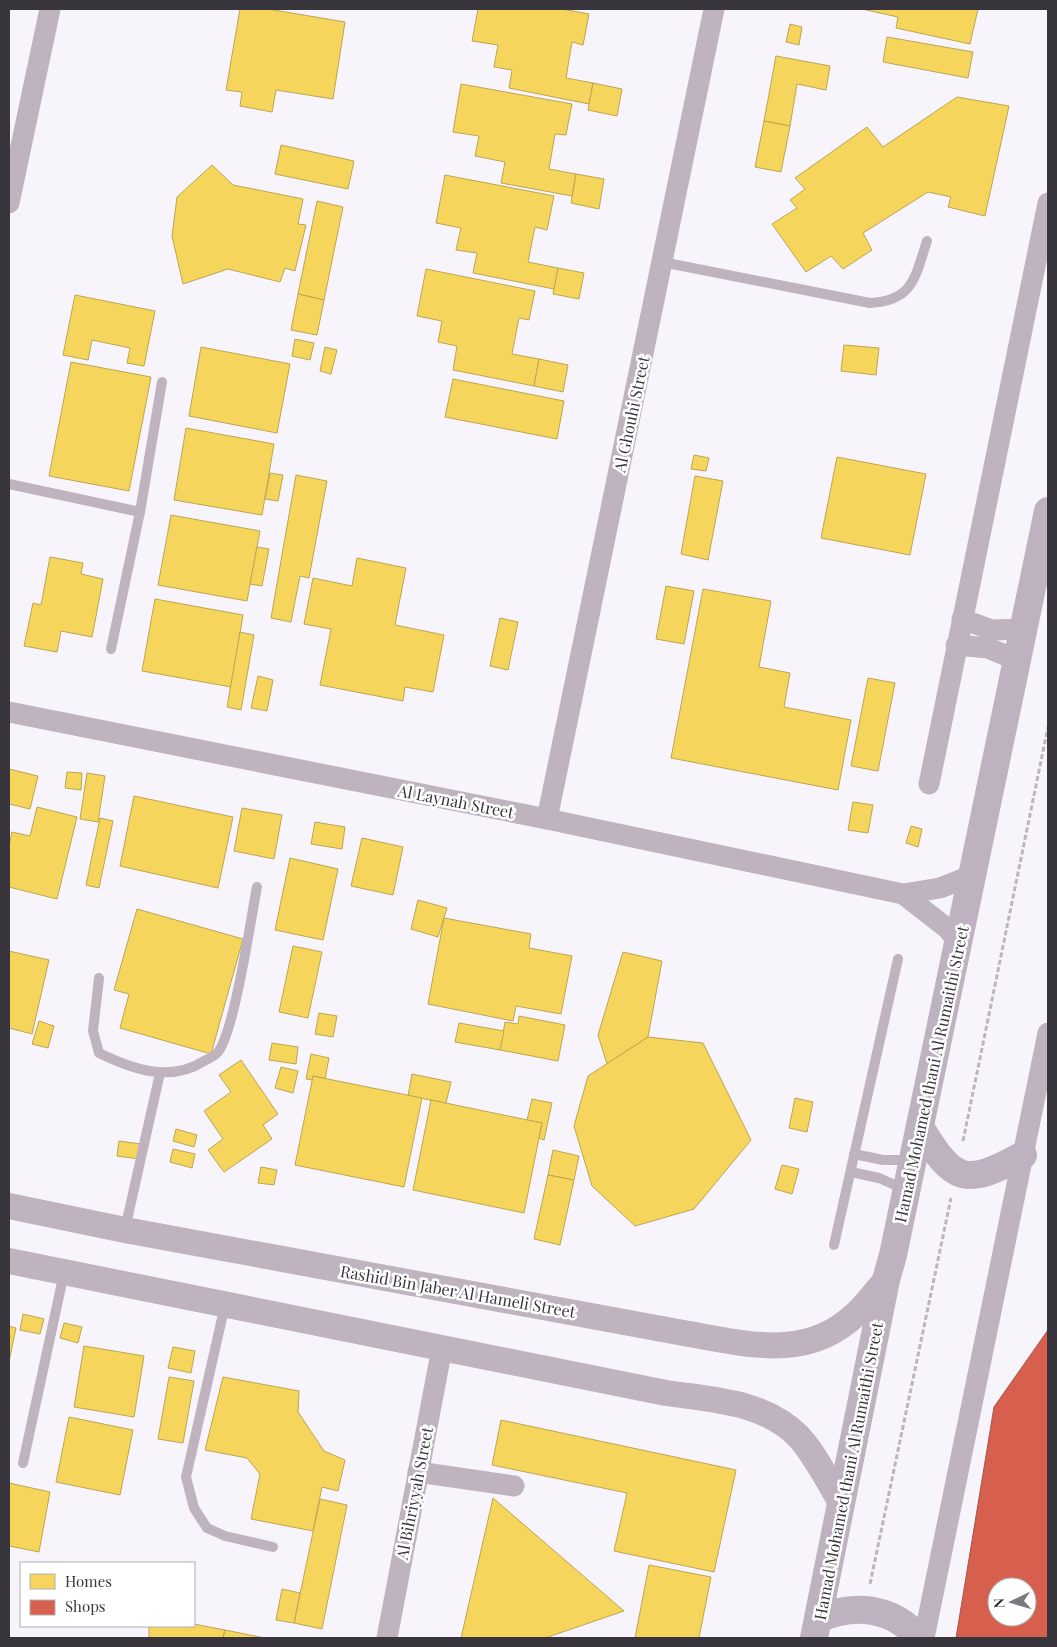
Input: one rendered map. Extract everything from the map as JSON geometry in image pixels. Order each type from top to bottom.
[{"type":"main road","name":"Hamad Mohamed thani Al Rumaithi Street","points":[[816,1629],[886,1280],[920,1127],[1048,511]]},
{"type":"main road","points":[[920,1127],[944,1164],[956,1172],[970,1175],[984,1174],[1023,1155]]},
{"type":"main road","points":[[816,1629],[841,1611],[866,1609],[882,1612],[898,1620],[919,1638]]},
{"type":"street","points":[[9,203],[50,9]]},
{"type":"street","name":"Al Ghouhi Street","points":[[547,819],[714,9]]},
{"type":"street","points":[[929,784],[1048,203]]},
{"type":"street","points":[[962,619],[992,630],[1024,629]]},
{"type":"street","points":[[956,645],[988,648],[1017,660]]},
{"type":"street","name":"Al Laynah Street","points":[[9,712],[547,819],[903,894],[940,888],[972,875]]},
{"type":"street","name":"Al Laynah Street","points":[[903,894],[948,929],[958,942]]},
{"type":"street","points":[[924,1638],[1048,1033]]},
{"type":"street","name":"Rashid Bin Jaber Al Hameli Street","points":[[9,1206],[125,1230],[689,1334],[772,1347],[795,1345],[817,1339],[838,1328],[856,1315],[886,1280]]},
{"type":"street","points":[[9,1261],[756,1409],[779,1420],[799,1437],[842,1504]]},
{"type":"street","name":"Al Bihriyyah Street","points":[[386,1638],[442,1348]]},
{"type":"street","points":[[418,1472],[514,1486]]},
{"type":"lane","points":[[662,262],[870,303],[882,302],[904,293],[913,284],[927,241]]},
{"type":"lane","points":[[111,649],[140,512],[162,382]]},
{"type":"lane","points":[[9,484],[140,512]]},
{"type":"lane","points":[[99,978],[93,1031],[99,1053],[128,1067],[160,1073],[190,1070],[217,1053],[230,1025],[257,887]]},
{"type":"lane","points":[[834,1244],[898,959]]},
{"type":"lane","points":[[125,1230],[160,1073]]},
{"type":"lane","points":[[854,1154],[883,1160],[913,1160]]},
{"type":"lane","points":[[851,1172],[879,1178],[906,1190]]},
{"type":"lane","points":[[23,1463],[64,1272]]},
{"type":"lane","points":[[225,1304],[186,1477],[194,1508],[207,1528],[225,1536],[273,1547]]},
{"type":"building: Homes","points":[[240,9],[268,9],[345,22],[333,99],[276,90],[272,112],[240,106],[242,92],[226,90]]},
{"type":"building: Homes","points":[[478,9],[562,9],[589,14],[583,45],[572,42],[566,78],[593,83],[589,104],[509,88],[512,70],[494,67],[498,45],[472,41]]},
{"type":"building: Homes","points":[[862,9],[978,9],[970,44],[896,28],[898,17]]},
{"type":"building: Homes","points":[[790,24],[802,27],[799,45],[786,42]]},
{"type":"building: Homes","points":[[887,37],[973,52],[968,78],[883,62]]},
{"type":"building: Homes","points":[[776,56],[830,66],[826,90],[797,84],[790,126],[764,121]]},
{"type":"building: Homes","points":[[593,83],[622,89],[617,116],[588,110]]},
{"type":"building: Homes","points":[[461,84],[572,104],[566,135],[555,134],[549,169],[576,174],[572,196],[501,183],[505,162],[475,156],[479,136],[453,132]]},
{"type":"building: Homes","points":[[957,97],[1009,106],[985,216],[948,207],[951,197],[928,192],[863,233],[872,250],[843,269],[831,256],[806,272],[772,224],[797,208],[790,200],[805,189],[795,178],[867,127],[883,147]]},
{"type":"building: Homes","points":[[764,121],[790,126],[781,172],[755,167]]},
{"type":"building: Homes","points":[[281,145],[354,161],[348,189],[275,174]]},
{"type":"building: Homes","points":[[212,165],[233,185],[303,199],[298,224],[306,225],[295,271],[285,268],[280,282],[228,269],[183,284],[172,236],[177,197]]},
{"type":"building: Homes","points":[[576,174],[604,179],[599,209],[571,203]]},
{"type":"building: Homes","points":[[445,175],[554,196],[547,230],[535,227],[528,262],[558,268],[554,289],[473,273],[477,253],[456,250],[461,228],[436,223]]},
{"type":"building: Homes","points":[[317,201],[343,207],[324,300],[298,294]]},
{"type":"building: Homes","points":[[558,268],[584,273],[579,299],[553,294]]},
{"type":"building: Homes","points":[[426,269],[535,291],[529,320],[519,318],[512,354],[539,359],[534,386],[453,370],[457,346],[438,342],[442,321],[417,316]]},
{"type":"building: Homes","points":[[298,294],[324,300],[317,335],[291,330]]},
{"type":"building: Homes","points":[[75,295],[155,311],[144,366],[127,363],[130,348],[92,340],[88,360],[63,355]]},
{"type":"building: Homes","points":[[295,339],[314,343],[310,360],[292,356]]},
{"type":"building: Homes","points":[[844,345],[879,348],[876,375],[841,371]]},
{"type":"building: Homes","points":[[201,347],[290,364],[277,433],[189,416]]},
{"type":"building: Homes","points":[[325,347],[337,350],[331,374],[320,371]]},
{"type":"building: Homes","points":[[539,359],[568,365],[563,392],[534,386]]},
{"type":"building: Homes","points":[[71,362],[151,377],[129,491],[49,476]]},
{"type":"building: Homes","points":[[453,379],[564,401],[557,439],[445,417]]},
{"type":"building: Homes","points":[[186,428],[274,444],[262,515],[174,500]]},
{"type":"building: Homes","points":[[694,455],[709,458],[706,471],[691,469]]},
{"type":"building: Homes","points":[[837,457],[926,474],[910,555],[821,538]]},
{"type":"building: Homes","points":[[270,473],[283,475],[278,501],[265,499]]},
{"type":"building: Homes","points":[[296,475],[327,481],[309,578],[300,576],[291,622],[271,618]]},
{"type":"building: Homes","points":[[695,476],[723,481],[708,560],[681,554]]},
{"type":"building: Homes","points":[[171,515],[260,531],[247,601],[158,585]]},
{"type":"building: Homes","points":[[257,547],[269,549],[262,586],[250,584]]},
{"type":"building: Homes","points":[[50,557],[83,563],[81,574],[103,579],[92,637],[61,631],[57,652],[24,646],[33,603],[41,605]]},
{"type":"building: Homes","points":[[357,558],[406,568],[395,625],[444,635],[433,692],[405,687],[403,701],[320,685],[331,629],[304,624],[313,578],[352,586]]},
{"type":"building: Homes","points":[[666,586],[694,591],[684,644],[656,639]]},
{"type":"building: Homes","points":[[703,589],[771,601],[759,667],[790,673],[784,707],[851,720],[838,790],[671,758]]},
{"type":"building: Homes","points":[[155,599],[243,615],[231,687],[142,671]]},
{"type":"building: Homes","points":[[500,618],[518,622],[508,670],[490,666]]},
{"type":"building: Homes","points":[[240,632],[254,635],[241,710],[227,707]]},
{"type":"building: Homes","points":[[258,676],[273,680],[267,711],[251,708]]},
{"type":"building: Homes","points":[[868,678],[895,683],[878,771],[851,766]]},
{"type":"building: Homes","points":[[9,769],[38,776],[30,809],[9,804]]},
{"type":"building: Homes","points":[[67,772],[82,773],[81,790],[65,788]]},
{"type":"building: Homes","points":[[87,773],[105,776],[98,822],[80,819]]},
{"type":"building: Homes","points":[[134,796],[233,817],[218,888],[120,866]]},
{"type":"building: Homes","points":[[853,802],[873,805],[868,833],[848,830]]},
{"type":"building: Homes","points":[[37,807],[77,817],[57,899],[9,887],[9,846],[12,832],[30,836]]},
{"type":"building: Homes","points":[[242,808],[282,815],[274,859],[234,851]]},
{"type":"building: Homes","points":[[100,818],[113,821],[99,888],[86,885]]},
{"type":"building: Homes","points":[[315,822],[345,827],[342,849],[311,844]]},
{"type":"building: Homes","points":[[911,826],[922,829],[918,847],[906,843]]},
{"type":"building: Homes","points":[[362,838],[403,847],[393,895],[351,886]]},
{"type":"building: Homes","points":[[290,858],[338,869],[323,940],[275,930]]},
{"type":"building: Homes","points":[[418,900],[447,908],[438,937],[411,929]]},
{"type":"building: Homes","points":[[137,909],[243,939],[211,1054],[120,1028],[129,994],[114,990]]},
{"type":"building: Homes","points":[[444,918],[531,934],[529,948],[572,956],[561,1014],[516,1006],[513,1021],[428,1004]]},
{"type":"building: Homes","points":[[293,946],[322,952],[308,1018],[279,1012]]},
{"type":"building: Homes","points":[[9,951],[49,960],[32,1034],[9,1028]]},
{"type":"building: Homes","points":[[623,952],[662,961],[648,1037],[607,1064],[598,1035]]},
{"type":"building: Homes","points":[[319,1013],[337,1016],[333,1037],[315,1034]]},
{"type":"building: Homes","points":[[519,1016],[565,1025],[558,1061],[500,1050],[505,1022],[518,1024]]},
{"type":"building: Homes","points":[[39,1021],[54,1026],[48,1048],[32,1044]]},
{"type":"building: Homes","points":[[459,1023],[504,1031],[500,1050],[455,1042]]},
{"type":"building: Homes","points":[[648,1037],[703,1043],[751,1140],[694,1209],[635,1226],[592,1186],[574,1126],[588,1076]]},
{"type":"building: Homes","points":[[272,1043],[298,1047],[296,1064],[269,1060]]},
{"type":"building: Homes","points":[[311,1054],[329,1058],[325,1079],[313,1076],[312,1080],[306,1079]]},
{"type":"building: Homes","points":[[241,1060],[278,1114],[263,1125],[272,1139],[224,1172],[208,1150],[223,1139],[204,1111],[231,1092],[219,1075]]},
{"type":"building: Homes","points":[[281,1067],[298,1071],[293,1093],[275,1088]]},
{"type":"building: Homes","points":[[412,1074],[451,1082],[446,1103],[408,1096]]},
{"type":"building: Homes","points":[[313,1076],[422,1098],[404,1187],[295,1165]]},
{"type":"building: Homes","points":[[795,1098],[813,1102],[807,1132],[789,1128]]},
{"type":"building: Homes","points":[[532,1099],[552,1103],[544,1140],[539,1138],[542,1123],[527,1120]]},
{"type":"building: Homes","points":[[431,1100],[542,1123],[524,1213],[413,1190]]},
{"type":"building: Homes","points":[[176,1129],[197,1135],[194,1147],[173,1141]]},
{"type":"building: Homes","points":[[119,1141],[141,1144],[139,1159],[117,1156]]},
{"type":"building: Homes","points":[[173,1149],[195,1154],[192,1168],[170,1162]]},
{"type":"building: Homes","points":[[553,1150],[579,1156],[574,1180],[548,1175]]},
{"type":"building: Homes","points":[[782,1165],[799,1169],[792,1194],[775,1189]]},
{"type":"building: Homes","points":[[261,1167],[277,1170],[274,1185],[258,1183]]},
{"type":"building: Homes","points":[[548,1175],[574,1180],[560,1245],[534,1239]]},
{"type":"building: Homes","points":[[23,1314],[44,1319],[40,1334],[20,1330]]},
{"type":"building: Homes","points":[[64,1323],[82,1327],[78,1343],[60,1338]]},
{"type":"building: Homes","points":[[9,1326],[16,1328],[9,1362]]},
{"type":"building: Homes","points":[[84,1346],[144,1356],[134,1417],[74,1407]]},
{"type":"building: Homes","points":[[173,1347],[195,1351],[191,1373],[168,1368]]},
{"type":"building: Homes","points":[[169,1377],[194,1381],[183,1443],[158,1439]]},
{"type":"building: Homes","points":[[223,1377],[299,1391],[298,1412],[324,1451],[345,1460],[338,1491],[322,1487],[313,1531],[251,1519],[260,1474],[247,1458],[205,1450]]},
{"type":"building: Homes","points":[[69,1417],[133,1430],[120,1495],[56,1482]]},
{"type":"building: Homes","points":[[501,1420],[736,1470],[714,1572],[614,1551],[627,1493],[492,1465]]},
{"type":"building: Homes","points":[[9,1483],[50,1492],[39,1552],[9,1546]]},
{"type":"building: Homes","points":[[493,1498],[624,1611],[545,1638],[461,1638]]},
{"type":"building: Homes","points":[[320,1499],[347,1505],[322,1629],[294,1623]]},
{"type":"building: Homes","points":[[649,1565],[711,1577],[699,1638],[635,1638]]},
{"type":"building: Homes","points":[[282,1589],[300,1593],[294,1623],[276,1620]]},
{"type":"building: Homes","points":[[195,1624],[225,1630],[223,1638],[146,1638],[149,1637],[149,1627],[195,1627]]},
{"type":"building: Homes","points":[[225,1630],[265,1638],[223,1638]]},
{"type":"building: Shops","points":[[1048,1330],[1048,1638],[956,1638],[994,1407]]}]
